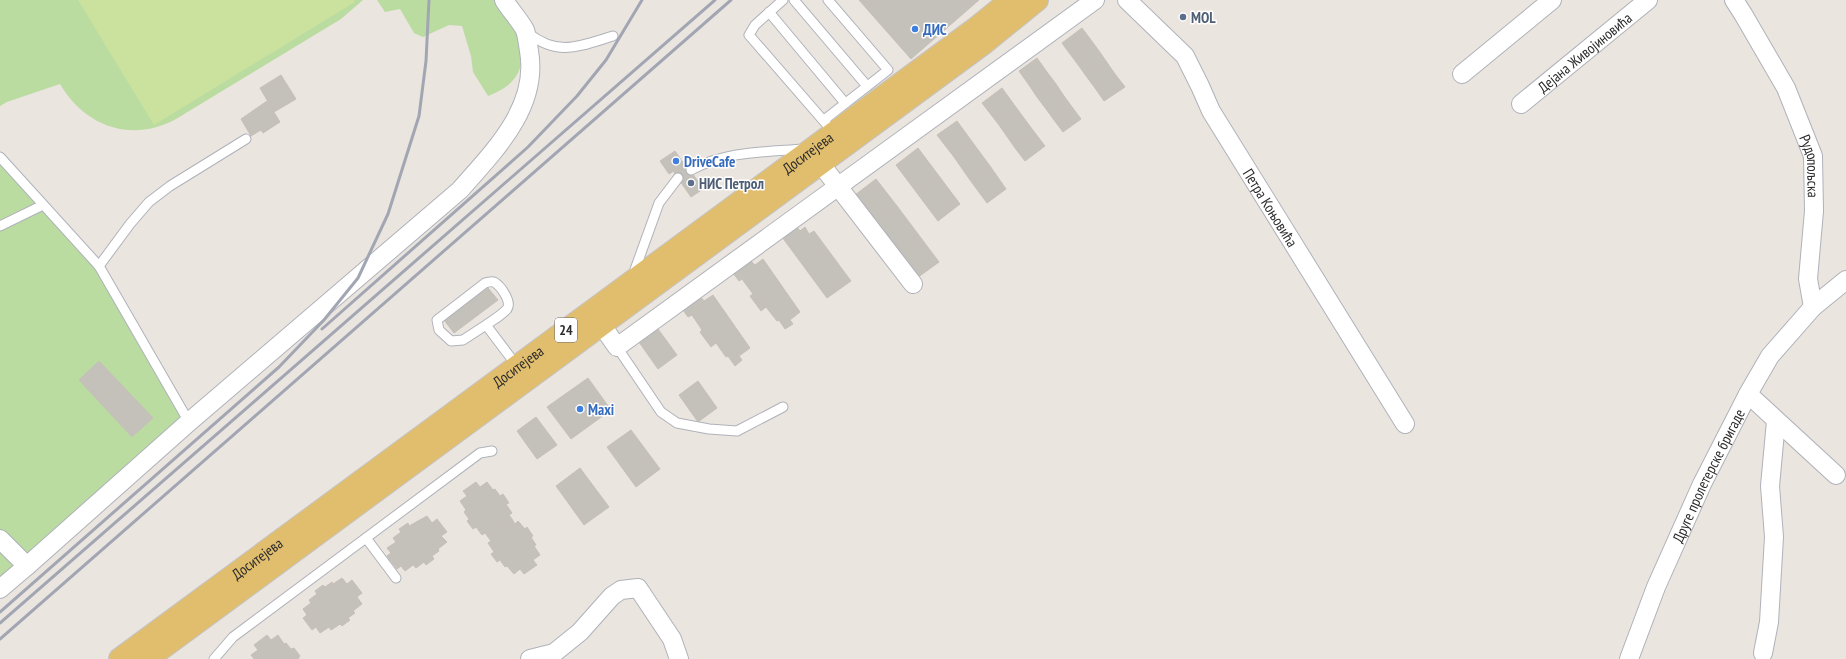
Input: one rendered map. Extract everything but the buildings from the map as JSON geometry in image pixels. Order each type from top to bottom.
[{"type":"main road","name":"Доситејева","points":[[122,658],[378,479],[817,156],[834,133],[975,29],[1011,0]]},
{"type":"main road","name":"Доситејева","points":[[834,133],[984,43],[1036,0]]},
{"type":"main road","name":"Доситејева","points":[[147,659],[378,479],[517,366],[597,318],[630,283],[817,156]]},
{"type":"street","points":[[0,589],[189,422],[460,190],[494,152],[514,124],[526,98],[531,63],[525,31],[504,0]]},
{"type":"street","points":[[597,318],[617,347],[839,188],[1095,0]]},
{"type":"street","name":"Петра Коњовића","points":[[1127,0],[1187,60],[1211,111],[1405,424]]},
{"type":"street","points":[[1462,74],[1552,0]]},
{"type":"street","name":"Дејана Живојиновића","points":[[1521,104],[1648,0]]},
{"type":"street","name":"Рудопољска","points":[[1734,0],[1744,14],[1786,88],[1813,156],[1814,211],[1808,280],[1813,307]]},
{"type":"street","points":[[817,156],[839,188],[913,284]]},
{"type":"street","points":[[1813,307],[1846,280]]},
{"type":"street","name":"Друге пролетерске бригаде","points":[[1629,659],[1656,587],[1702,484],[1748,394],[1770,356],[1813,307]]},
{"type":"street","points":[[1748,394],[1836,475]]},
{"type":"street","points":[[1763,653],[1769,622],[1774,537],[1770,486],[1776,421]]},
{"type":"street","points":[[0,539],[27,566]]},
{"type":"street","points":[[530,659],[554,653],[580,632],[612,596],[621,590],[638,588],[672,639],[679,659]]},
{"type":"lane","points":[[783,0],[752,29],[749,35],[834,133],[845,103],[887,69],[828,0]]},
{"type":"lane","points":[[794,0],[867,86]]},
{"type":"lane","points":[[769,12],[845,103]]},
{"type":"lane","points":[[525,31],[540,42],[555,47],[570,48],[613,36]]},
{"type":"lane","points":[[99,266],[130,224],[149,202],[170,186],[246,139]]},
{"type":"lane","points":[[690,170],[705,162],[732,154],[817,156]]},
{"type":"lane","points":[[0,157],[99,266],[189,422]]},
{"type":"lane","points":[[630,283],[659,203],[678,178]]},
{"type":"lane","points":[[0,226],[43,205]]},
{"type":"lane","points":[[491,281],[495,282],[508,300],[509,304],[507,309],[486,325],[463,340],[451,341],[440,330],[437,320],[485,283],[491,281]]},
{"type":"lane","points":[[486,325],[517,366]]},
{"type":"lane","points":[[617,347],[660,412],[677,423],[709,429],[737,431],[783,407]]},
{"type":"lane","points":[[214,659],[233,636],[480,453],[492,451]]},
{"type":"lane","points":[[366,538],[396,578]]},
{"type":"green space","points":[[0,0],[363,0],[341,19],[176,119],[159,126],[143,130],[127,130],[111,127],[82,111],[70,99],[60,84],[7,102],[0,106]]},
{"type":"green space","points":[[78,0],[354,0],[355,2],[154,125]]},
{"type":"green space","points":[[377,0],[504,0],[525,31],[523,54],[519,71],[509,85],[488,96],[473,72],[471,56],[462,26],[449,25],[423,37],[414,33],[400,9],[385,12]]},
{"type":"green space","points":[[0,157],[99,266],[189,422],[0,589]]},
{"type":"railway","points":[[0,612],[279,367],[324,320],[358,278],[388,214],[419,116],[426,61],[429,0]]},
{"type":"railway","points":[[322,329],[528,147],[577,96],[606,60],[642,0]]},
{"type":"railway","points":[[0,623],[715,0]]},
{"type":"railway","points":[[0,639],[731,0]]},
{"type":"place","name":"MOL","points":[[1183,17]]},
{"type":"place","name":"ДИС","points":[[915,29]]},
{"type":"place","name":"DriveCafe","points":[[676,161]]},
{"type":"place","name":"НИС Петрол","points":[[691,183]]},
{"type":"place","name":"Maxi","points":[[580,409]]}]
